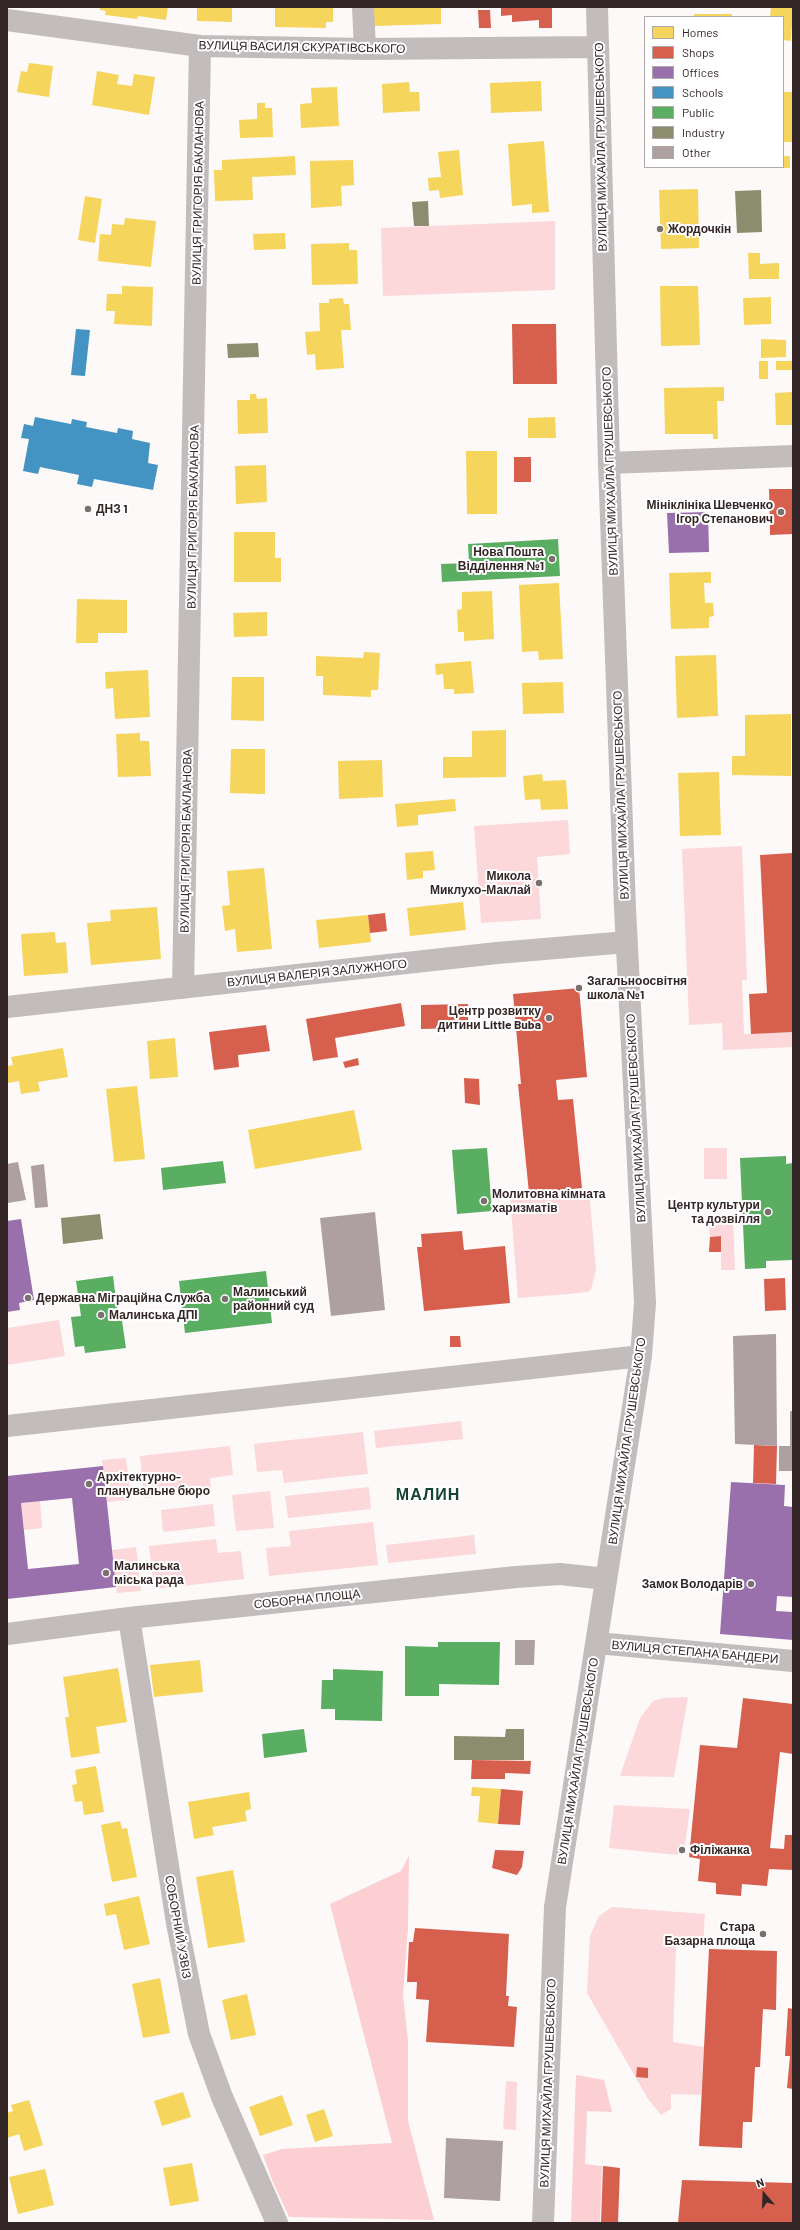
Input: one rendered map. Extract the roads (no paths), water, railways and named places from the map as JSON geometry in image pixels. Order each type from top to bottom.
[{"type":"street","points":[[363,7],[365,49]]},
{"type":"street","name":"ВУЛИЦЯ МИХАЙЛА ГРУШЕВСЬКОГО","points":[[543,2223],[555,1907],[640,1356],[645,1303],[627,942],[609,463],[597,7]]},
{"type":"street","name":"ВУЛИЦЯ ВАСИЛЯ СКУРАТІВСЬКОГО","points":[[7,20],[200,46],[365,49],[598,47]]},
{"type":"street","name":"ВУЛИЦЯ ГРИГОРІЯ БАКЛАНОВА","points":[[183,988],[200,46]]},
{"type":"street","points":[[609,463],[793,456]]},
{"type":"street","name":"ВУЛИЦЯ ВАЛЕРІЯ ЗАЛУЖНОГО","points":[[7,1007],[497,953],[627,942]]},
{"type":"street","points":[[7,1426],[640,1356]]},
{"type":"street","name":"СОБОРНА ПЛОЩА","points":[[7,1634],[129,1618],[516,1576],[560,1574],[606,1579]]},
{"type":"street","name":"СОБОРНИЙ УЗВІЗ","points":[[129,1618],[177,1922],[199,2034],[225,2104],[277,2223]]},
{"type":"street","name":"ВУЛИЦЯ СТЕПАНА БАНДЕРИ","points":[[596,1643],[793,1661]]},
{"type":"place","name":"Жордочкін","points":[[660,229]]},
{"type":"place","name":"ДНЗ 1","points":[[88,509]]},
{"type":"place","name":"Мініклініка Шевченко Ігор Степанович","points":[[781,512]]},
{"type":"place","name":"Нова Пошта Відділення №1","points":[[552,559]]},
{"type":"place","name":"Микола Миклухо-Маклай","points":[[539,883]]},
{"type":"place","name":"Загальноосвітня школа №1","points":[[579,988]]},
{"type":"place","name":"Центр розвитку дитини Little Buba","points":[[549,1018]]},
{"type":"place","name":"Молитовна кімната харизматів","points":[[484,1201]]},
{"type":"place","name":"Центр культури та дозвілля","points":[[768,1212]]},
{"type":"place","name":"Державна Міграційна Служба","points":[[28,1298]]},
{"type":"place","name":"Малинський районний суд","points":[[225,1299]]},
{"type":"place","name":"Малинська ДПІ","points":[[101,1315]]},
{"type":"place","name":"Архітектурно- планувальне бюро","points":[[89,1484]]},
{"type":"place","name":"Малинська міська рада","points":[[106,1573]]},
{"type":"place","name":"Замок Володарів","points":[[751,1584]]},
{"type":"place","name":"Філіжанка","points":[[682,1850]]},
{"type":"place","name":"Стара Базарна площа","points":[[763,1934]]},
{"type":"district","name":"МАЛИН","points":[[428,1495]]}]
